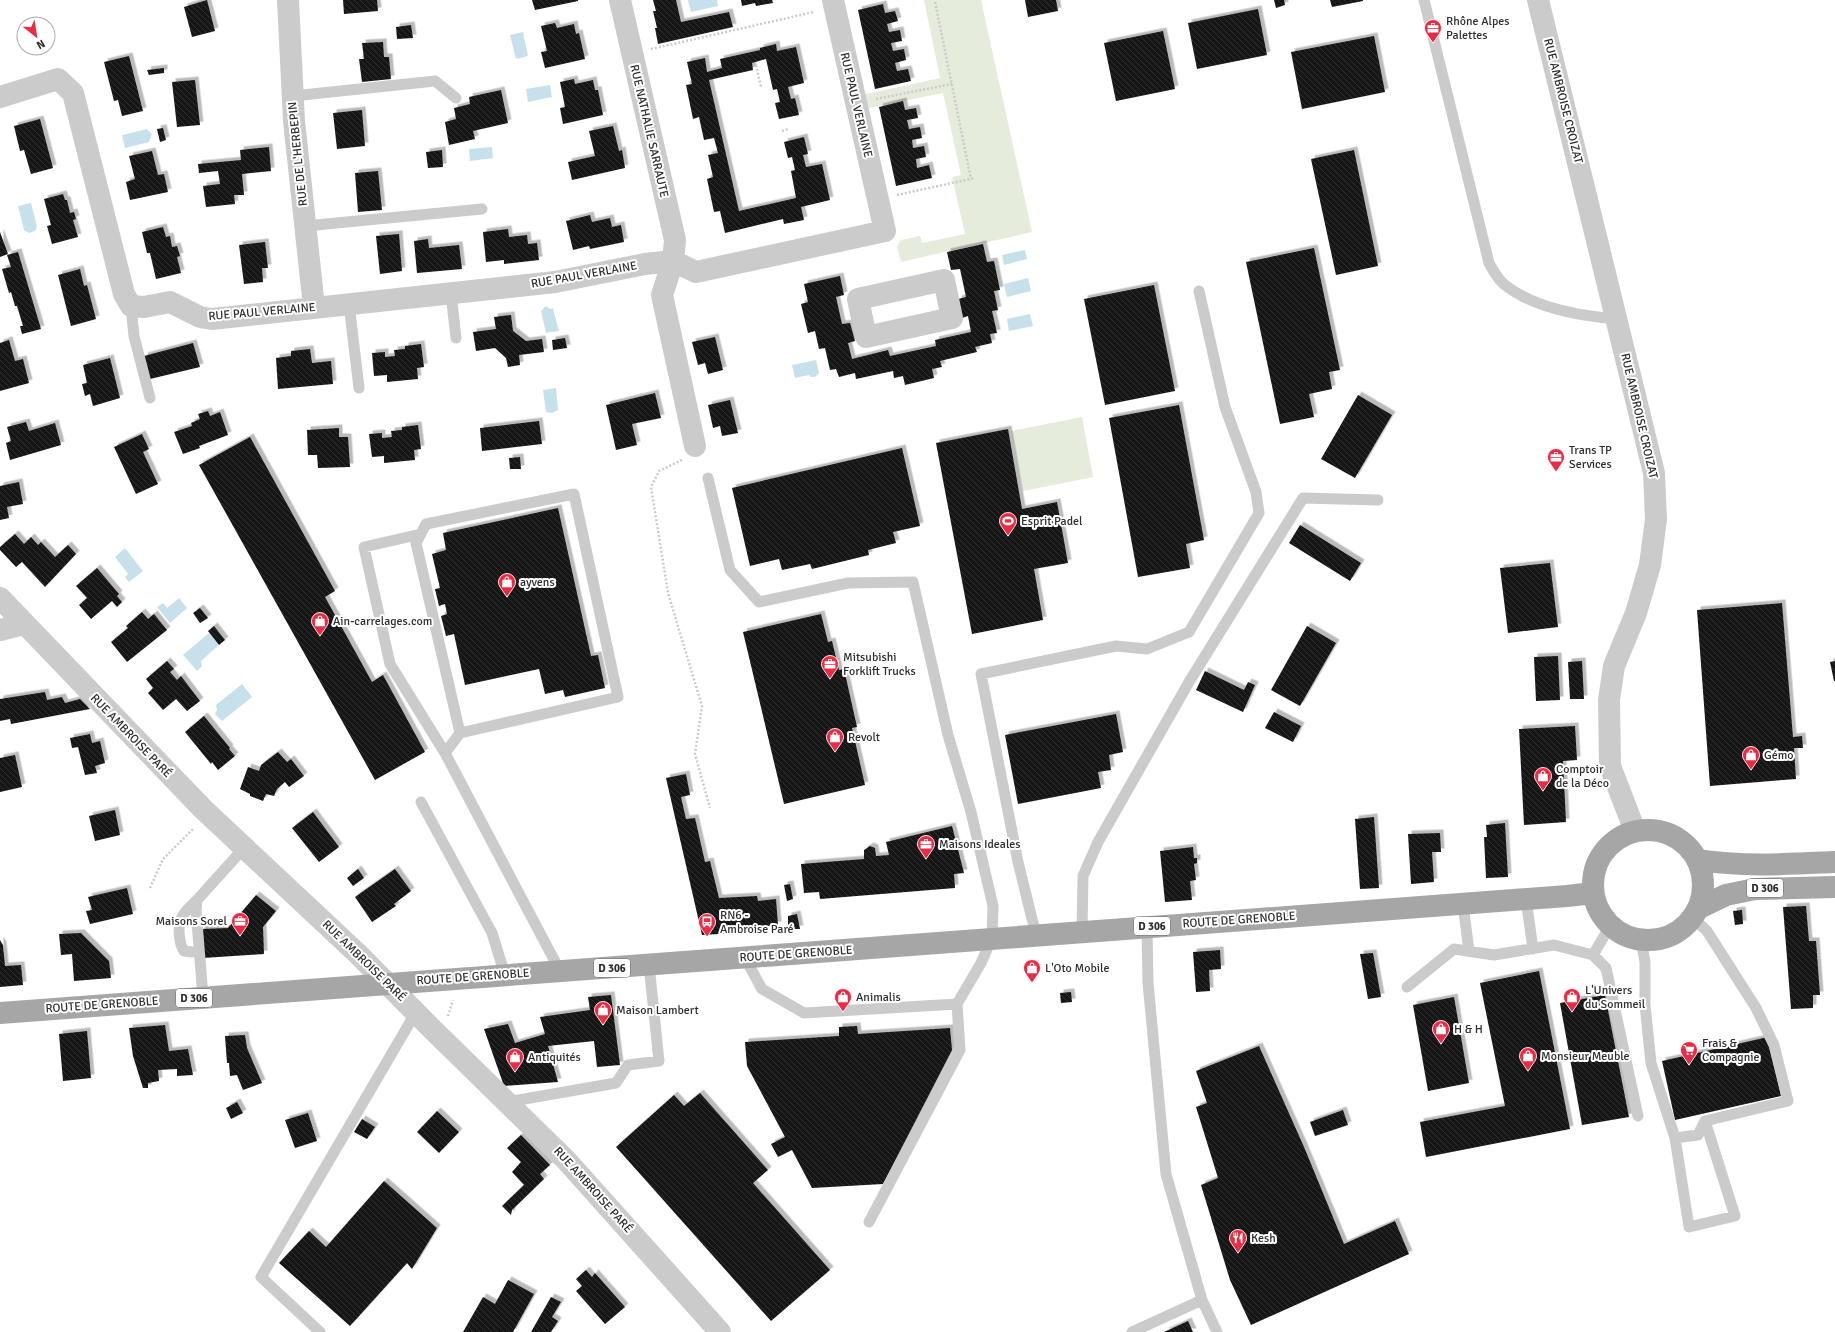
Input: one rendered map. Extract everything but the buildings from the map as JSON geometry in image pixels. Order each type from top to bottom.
[{"type":"main road","points":[[1654,830],[1674,835],[1689,847],[1698,860],[1703,876],[1703,892],[1696,913],[1683,929],[1670,936],[1656,940],[1641,940],[1625,936],[1610,926],[1599,911],[1593,893],[1593,876],[1598,861],[1607,848],[1620,837],[1635,831],[1654,830]]},
{"type":"main road","name":"D 306","points":[[1698,860],[1722,864],[1765,866],[1835,862]]},
{"type":"main road","name":"D 306","points":[[1696,913],[1726,895],[1754,889],[1835,887]]},
{"type":"main road","name":"ROUTE DE GRENOBLE","points":[[0,1013],[1463,904],[1593,893]]},
{"type":"street","name":"RUE DE L'HERBEPIN","points":[[288,0],[293,96],[314,307]]},
{"type":"street","name":"RUE NATHALIE SARRAUTE","points":[[620,0],[674,240],[673,261]]},
{"type":"street","name":"RUE AMBROISE CROIZAT","points":[[1538,0],[1654,473],[1656,519],[1650,565],[1636,612],[1614,666],[1609,700],[1610,766],[1635,831]]},
{"type":"street","name":"RUE PAUL VERLAINE","points":[[131,306],[144,307],[170,302],[200,317],[212,319],[556,282],[645,264],[673,261],[696,272],[885,231],[833,4]]},
{"type":"street","points":[[0,97],[58,79],[73,93],[124,294],[131,306]]},
{"type":"street","points":[[673,261],[662,295],[695,446]]},
{"type":"street","name":"RUE AMBROISE PARÉ","points":[[0,598],[23,624],[208,814],[388,983],[432,1029],[566,1160],[720,1332]]},
{"type":"street","points":[[0,630],[23,624]]},
{"type":"lane","points":[[1424,0],[1489,263],[1503,284],[1531,301],[1593,317],[1616,319]]},
{"type":"lane","points":[[293,96],[435,81],[456,98]]},
{"type":"lane","points":[[306,226],[482,208]]},
{"type":"lane","points":[[1036,936],[1018,862],[981,674],[1116,646],[1148,649],[1189,632],[1259,513],[1256,492],[1225,407],[1199,291]]},
{"type":"lane","points":[[451,294],[456,338]]},
{"type":"lane","points":[[349,304],[359,388]]},
{"type":"lane","points":[[131,306],[134,336],[150,398]]},
{"type":"lane","points":[[708,478],[730,570],[758,602],[848,582],[913,582],[948,736],[971,812],[993,906],[992,938],[981,963],[957,1004],[960,1050],[869,1222]]},
{"type":"lane","points":[[445,753],[460,733],[618,697],[574,494],[426,524],[416,543],[460,733]]},
{"type":"lane","points":[[1082,932],[1083,876],[1098,842],[1189,682],[1303,498],[1378,500]]},
{"type":"lane","points":[[421,534],[364,546],[390,664],[445,753],[560,971]]},
{"type":"lane","points":[[421,802],[492,933],[505,975]]},
{"type":"lane","points":[[192,952],[184,951],[181,946],[181,918],[244,848]]},
{"type":"lane","points":[[1526,899],[1533,948]]},
{"type":"lane","points":[[197,900],[196,910],[203,997]]},
{"type":"lane","points":[[1463,904],[1469,951]]},
{"type":"lane","points":[[1675,1138],[1698,1135],[1705,1121],[1788,1101],[1774,1045],[1756,1008],[1696,913]]},
{"type":"lane","points":[[1593,955],[1610,926]]},
{"type":"lane","points":[[1147,927],[1148,983],[1166,1174],[1202,1300],[1217,1332]]},
{"type":"lane","points":[[1641,940],[1646,962],[1645,1005],[1651,1063],[1675,1138],[1689,1227],[1735,1216],[1705,1121]]},
{"type":"lane","points":[[1407,987],[1454,949],[1494,955],[1554,945],[1593,955],[1606,968],[1638,1116]]},
{"type":"lane","points":[[745,958],[762,989],[804,1013],[957,1004]]},
{"type":"lane","points":[[507,1102],[616,1083],[628,1065],[659,1061],[649,965]]},
{"type":"lane","points":[[320,1332],[261,1277],[416,1012]]},
{"type":"lane","points":[[1132,1332],[1202,1300]]},
{"type":"path","points":[[878,200],[973,179],[935,1]]},
{"type":"path","points":[[632,53],[833,4]]},
{"type":"path","points":[[756,65],[761,87]]},
{"type":"path","points":[[856,103],[952,84]]},
{"type":"path","points":[[782,131],[788,129]]},
{"type":"path","points":[[695,446],[693,453],[687,458],[659,471],[651,487],[668,593],[702,706],[695,754],[710,808]]},
{"type":"path","points":[[150,888],[163,859],[208,814]]},
{"type":"path","points":[[432,1029],[449,1015],[453,1003],[451,979]]},
{"type":"green space","points":[[924,0],[981,0],[1032,232],[901,262],[897,246],[901,240],[920,236],[922,243],[965,234],[952,177],[961,175],[943,93],[864,109],[861,95],[940,78]]},
{"type":"green space","points":[[1082,417],[1093,477],[1023,491],[1011,431]]},
{"type":"water","points":[[688,0],[717,0],[718,6],[691,12]]},
{"type":"water","points":[[523,32],[528,56],[516,59],[510,35]]},
{"type":"water","points":[[550,85],[552,97],[528,102],[526,89]]},
{"type":"water","points":[[147,129],[152,134],[149,142],[125,148],[122,135]]},
{"type":"water","points":[[492,147],[493,158],[470,161],[469,149]]},
{"type":"water","points":[[31,203],[37,227],[35,231],[29,233],[24,230],[18,206]]},
{"type":"water","points":[[1025,250],[1027,259],[1004,265],[1002,255]]},
{"type":"water","points":[[1028,278],[1031,291],[1007,297],[1004,284]]},
{"type":"water","points":[[546,306],[550,309],[553,308],[559,331],[546,333],[541,311]]},
{"type":"water","points":[[1030,314],[1033,326],[1009,331],[1007,319]]},
{"type":"water","points":[[816,360],[819,373],[815,377],[811,377],[809,375],[795,378],[792,365]]},
{"type":"water","points":[[556,388],[558,410],[552,413],[546,412],[543,390]]},
{"type":"water","points":[[125,548],[143,571],[129,582],[125,577],[128,574],[115,557]]},
{"type":"water","points":[[179,598],[187,608],[170,623],[157,607],[163,603],[167,608]]},
{"type":"water","points":[[209,633],[219,645],[201,661],[202,666],[197,671],[183,655]]},
{"type":"water","points":[[242,684],[252,697],[222,721],[215,714],[217,710],[216,705]]},
{"type":"place","name":"Rhône Alpes Palettes","points":[[1433,43]]},
{"type":"place","name":"Trans TP Services","points":[[1556,472]]},
{"type":"place","name":"Esprit Padel","points":[[1008,536]]},
{"type":"place","name":"ayvens","points":[[507,597]]},
{"type":"place","name":"Ain-carrelages.com","points":[[320,636]]},
{"type":"place","name":"Mitsubishi Forklift Trucks","points":[[830,679]]},
{"type":"place","name":"Revolt","points":[[835,752]]},
{"type":"place","name":"Gémo","points":[[1751,770]]},
{"type":"place","name":"Comptoir de la Déco","points":[[1543,791]]},
{"type":"place","name":"Maisons Ideales","points":[[926,859]]},
{"type":"place","name":"Maisons Sorel","points":[[240,936]]},
{"type":"place","name":"RN6 - Ambroise Paré","points":[[707,937]]},
{"type":"place","name":"L'Oto Mobile","points":[[1032,983]]},
{"type":"place","name":"Animalis","points":[[843,1012]]},
{"type":"place","name":"L'Univers du Sommeil","points":[[1572,1012]]},
{"type":"place","name":"Maison Lambert","points":[[603,1025]]},
{"type":"place","name":"H & H","points":[[1441,1044]]},
{"type":"place","name":"Frais & Compagnie","points":[[1689,1065]]},
{"type":"place","name":"Monsieur Meuble","points":[[1528,1071]]},
{"type":"place","name":"Antiquités","points":[[515,1072]]},
{"type":"place","name":"Kesh","points":[[1238,1253]]}]
